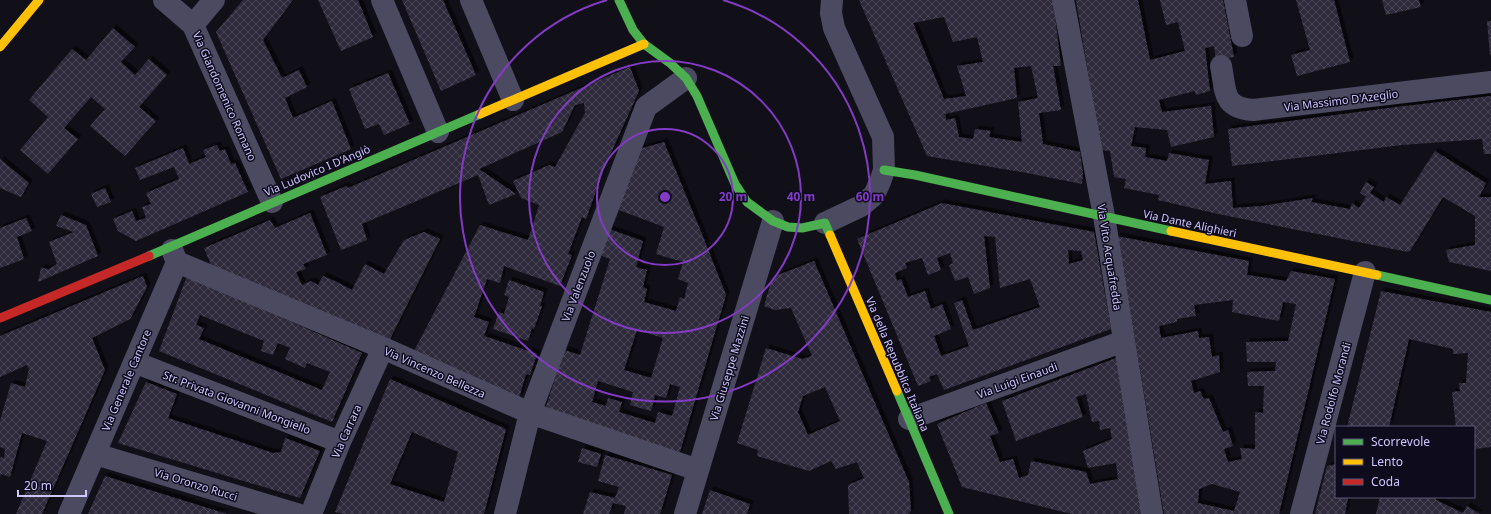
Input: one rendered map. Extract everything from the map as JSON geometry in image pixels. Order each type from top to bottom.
[{"type":"street","points":[[0,47],[39,0]]},
{"type":"street","name":"Via Giandomenico Romano","points":[[164,0],[193,25],[272,202]]},
{"type":"street","points":[[193,25],[214,0]]},
{"type":"street","points":[[382,0],[438,132]]},
{"type":"street","points":[[471,0],[513,100]]},
{"type":"street","points":[[619,0],[633,30],[644,44],[670,63],[686,78],[697,96],[741,194],[747,202],[773,221],[788,227],[802,228],[825,223],[862,206],[874,195],[884,170],[883,137],[834,28],[831,13],[832,0]]},
{"type":"street","name":"Via Vito Acquafredda","points":[[1063,0],[1104,216],[1152,514]]},
{"type":"street","points":[[1235,0],[1242,36]]},
{"type":"street","name":"Via Ludovico I D'Angiò","points":[[0,318],[174,254],[272,202],[644,44]]},
{"type":"street","name":"Via Massimo D'Azeglio","points":[[1221,66],[1228,100],[1234,106],[1248,110],[1491,82]]},
{"type":"street","name":"Via Valenzuolo","points":[[505,514],[530,413],[646,107],[686,78]]},
{"type":"street","name":"Via Dante Alighieri","points":[[884,170],[915,175],[1491,300]]},
{"type":"street","name":"Via Giuseppe Mazzini","points":[[684,514],[773,221]]},
{"type":"street","name":"Via della Repubblica Italiana","points":[[825,223],[909,419],[951,512]]},
{"type":"street","name":"Via Vincenzo Bellezza","points":[[174,254],[530,413],[698,470]]},
{"type":"street","name":"Via Generale Cantore","points":[[68,514],[134,362],[174,254]]},
{"type":"street","name":"Via Rodolfo Morandi","points":[[1301,514],[1364,272]]},
{"type":"street","name":"Via Luigi Einaudi","points":[[909,419],[1124,341]]},
{"type":"street","name":"Via Carrara","points":[[311,514],[340,442],[383,348]]},
{"type":"street","name":"Str. Privata Giovanni Mongiello","points":[[134,362],[340,442]]},
{"type":"street","name":"Via Oronzo Rucci","points":[[95,454],[297,514]]},
{"type":"building","points":[[243,0],[293,0],[263,40],[282,78],[299,70],[307,87],[285,98],[293,118],[332,101],[351,149],[281,179],[216,32]]},
{"type":"building","points":[[318,0],[358,0],[373,37],[341,51]]},
{"type":"building","points":[[402,0],[443,0],[476,75],[441,91]]},
{"type":"building","points":[[859,0],[1053,0],[1061,66],[1053,66],[1061,110],[1039,113],[1043,144],[1080,152],[1083,174],[1082,184],[927,156]],"holes":[[[944,17],[953,42],[977,37],[983,62],[957,66],[966,96],[944,99],[913,23]],[[1031,66],[1038,98],[1018,102],[1022,142],[989,137],[991,131],[975,129],[973,139],[959,137],[955,118],[946,120],[945,114],[1017,98],[1014,68]]]},
{"type":"building","points":[[1076,0],[1138,0],[1150,60],[1185,51],[1178,22],[1166,25],[1160,0],[1223,0],[1234,57],[1216,60],[1214,46],[1205,48],[1210,91],[1196,95],[1195,91],[1159,100],[1162,112],[1211,106],[1214,137],[1171,147],[1167,130],[1135,127],[1131,146],[1146,148],[1145,157],[1167,161],[1169,153],[1209,160],[1205,184],[1231,181],[1233,208],[1262,206],[1313,198],[1311,202],[1350,209],[1352,203],[1359,208],[1366,197],[1360,193],[1366,182],[1374,187],[1370,193],[1384,202],[1386,197],[1400,205],[1435,151],[1486,183],[1479,197],[1491,197],[1491,271],[1449,262],[1446,250],[1475,245],[1475,216],[1443,197],[1408,252],[1218,214],[1158,200],[1159,195],[1124,188],[1126,179],[1114,177],[1110,151],[1101,150]]},
{"type":"building","points":[[1296,0],[1334,0],[1350,62],[1297,76],[1291,55],[1310,50]]},
{"type":"building","points":[[1382,0],[1419,0],[1421,7],[1386,15]]},
{"type":"building","points":[[1487,21],[1491,21],[1491,55],[1490,55]]},
{"type":"building","points":[[113,28],[135,47],[121,62],[135,75],[149,59],[167,75],[139,107],[156,121],[125,156],[90,126],[105,109],[91,97],[64,128],[78,139],[48,174],[20,150],[48,117],[29,100],[72,49],[86,60]]},
{"type":"building","points":[[630,67],[639,91],[605,166],[586,219],[582,217],[568,254],[572,255],[560,286],[504,266],[500,283],[487,279],[474,317],[489,322],[484,336],[537,354],[530,375],[526,374],[519,398],[414,351],[480,225],[528,240],[539,205],[521,198],[513,181],[549,165],[555,167],[585,113],[584,103],[575,105],[562,132],[479,169],[516,194],[489,205],[478,175],[362,224],[367,240],[341,250],[320,197],[346,186],[348,188]]},
{"type":"building","points":[[388,73],[410,124],[384,135],[379,124],[365,129],[349,89]]},
{"type":"building","points":[[1491,96],[1491,154],[1484,154],[1482,139],[1402,145],[1232,166],[1228,129]]},
{"type":"building","points":[[664,142],[726,295],[679,455],[544,413],[564,350],[580,355],[610,259],[599,255],[609,229],[643,241],[636,267],[647,270],[643,287],[647,289],[644,302],[676,311],[680,297],[684,299],[688,283],[678,279],[683,262],[656,254],[664,227],[616,209],[639,149]],"holes":[[[637,330],[663,338],[651,378],[624,370]],[[598,381],[633,392],[630,405],[651,411],[655,395],[666,398],[670,384],[680,387],[672,416],[658,412],[655,423],[619,412],[622,402],[608,398],[606,406],[592,402]]]},
{"type":"building","points":[[217,145],[220,151],[225,149],[231,164],[235,163],[248,192],[136,241],[118,231],[113,219],[132,211],[136,221],[146,218],[142,207],[151,204],[146,193],[179,179],[174,167],[140,180],[135,168],[183,148],[189,164],[206,157],[203,150]]},
{"type":"building","points":[[0,159],[29,183],[21,197],[0,188]]},
{"type":"building","points":[[105,188],[111,202],[97,207],[91,194]]},
{"type":"building","points":[[942,203],[1094,232],[1111,329],[944,390],[937,374],[929,377],[931,381],[918,386],[857,239]],"holes":[[[984,236],[995,237],[1000,288],[1030,279],[1040,307],[973,330],[962,300],[954,303],[969,346],[941,356],[934,336],[951,329],[942,304],[931,309],[925,291],[908,297],[901,279],[897,281],[895,273],[907,268],[905,263],[922,258],[928,275],[941,270],[937,258],[950,253],[953,263],[949,265],[955,281],[968,277],[974,294],[990,288]],[[1068,250],[1081,251],[1083,260],[1069,264]]]},
{"type":"building","points":[[310,213],[327,255],[303,264],[306,269],[296,272],[302,285],[311,281],[318,285],[323,276],[352,290],[365,264],[384,274],[404,240],[424,232],[440,239],[389,341],[211,265],[204,248],[270,220],[275,228]]},
{"type":"building","points":[[61,215],[86,225],[98,256],[38,282],[41,268],[49,269],[57,264],[49,242],[74,232],[56,226]]},
{"type":"building","points":[[26,218],[32,231],[17,237],[24,259],[0,268],[0,228]]},
{"type":"building","points":[[1116,236],[1249,261],[1247,275],[1286,281],[1291,271],[1335,279],[1279,514],[1164,514],[1128,297]],"holes":[[[1233,300],[1232,312],[1279,321],[1283,302],[1296,304],[1288,341],[1246,342],[1247,362],[1276,362],[1275,371],[1247,372],[1248,386],[1264,386],[1263,413],[1255,412],[1255,449],[1240,448],[1242,459],[1228,462],[1224,449],[1233,446],[1228,430],[1223,432],[1209,398],[1204,399],[1200,391],[1194,393],[1191,381],[1220,372],[1219,355],[1212,357],[1209,337],[1199,338],[1198,331],[1161,338],[1159,326],[1177,322],[1177,319],[1196,316],[1194,305]],[[1212,484],[1240,492],[1234,511],[1198,503],[1199,489]]]},
{"type":"building","points":[[814,261],[909,482],[911,510],[909,514],[849,514],[848,485],[864,478],[857,462],[836,469],[831,461],[809,471],[757,456],[758,450],[737,443],[766,348],[802,359],[812,356],[791,308],[775,310],[764,306],[771,282],[778,275]],"holes":[[[825,387],[840,421],[808,435],[798,412],[803,396]]]},
{"type":"building","points":[[143,276],[147,287],[130,319],[92,338],[105,370],[42,514],[16,514],[47,441],[22,433],[10,477],[1,474],[0,478],[0,457],[4,458],[5,449],[0,447],[0,421],[11,383],[25,387],[29,369],[27,365],[0,377],[0,336]]},
{"type":"building","points":[[187,276],[362,353],[332,422],[159,351]],"holes":[[[200,315],[264,341],[261,351],[273,355],[278,343],[290,348],[285,359],[305,368],[307,363],[330,372],[322,390],[199,339],[204,328],[196,325]]]},
{"type":"building","points":[[509,280],[544,292],[540,306],[542,306],[528,341],[493,329],[499,312],[504,314],[509,297],[504,295]]},
{"type":"building","points":[[1381,291],[1491,312],[1491,447],[1475,449],[1475,426],[1456,426],[1452,392],[1460,391],[1459,383],[1466,383],[1468,353],[1453,354],[1453,349],[1409,339],[1389,426],[1347,426]]},
{"type":"building","points":[[1116,358],[1142,514],[1072,514],[962,487],[937,424],[986,403],[999,433],[990,436],[1000,462],[1013,459],[1019,478],[1028,475],[1031,461],[1086,472],[1090,484],[1118,479],[1116,463],[1088,468],[1083,451],[1112,439],[1110,428],[1100,430],[1099,421],[1092,422],[1086,394],[1076,397],[1083,417],[1016,441],[1002,401]]},
{"type":"building","points":[[390,379],[506,429],[484,514],[343,514],[335,512]],"holes":[[[412,432],[458,452],[444,502],[390,484]]]},
{"type":"building","points":[[146,382],[177,394],[168,418],[273,453],[281,452],[285,438],[320,451],[300,498],[118,443]]},
{"type":"building","points":[[582,448],[601,454],[597,467],[578,462]]},
{"type":"building","points":[[605,455],[672,475],[660,514],[624,514],[626,506],[613,503],[609,514],[583,514],[590,492],[615,498],[619,487],[598,481]]},
{"type":"building","points":[[1335,464],[1335,498],[1348,498],[1345,514],[1315,514],[1327,466]]},
{"type":"building","points":[[105,476],[227,514],[88,514]]},
{"type":"building","points":[[710,490],[750,504],[747,514],[702,514]]},
{"type":"building","points":[[1380,498],[1436,498],[1436,500],[1463,513],[1467,506],[1480,514],[1376,514]]},
{"type":"traffic: fast","points":[[619,0],[633,30],[644,44],[670,63],[686,78],[697,96],[735,184],[747,202],[773,221],[788,227],[802,228],[825,223],[830,235]]},
{"type":"traffic: fast","points":[[149,256],[480,114]]},
{"type":"traffic: fast","points":[[884,170],[915,175],[1171,231]]},
{"type":"traffic: fast","points":[[1377,275],[1491,300]]},
{"type":"traffic: fast","points":[[897,391],[949,514]]},
{"type":"traffic: slow","points":[[0,47],[39,0]]},
{"type":"traffic: slow","points":[[480,114],[644,44]]},
{"type":"traffic: slow","points":[[1171,231],[1377,275]]},
{"type":"traffic: slow","points":[[830,235],[897,391]]},
{"type":"traffic: jam","points":[[0,318],[149,256]]}]
